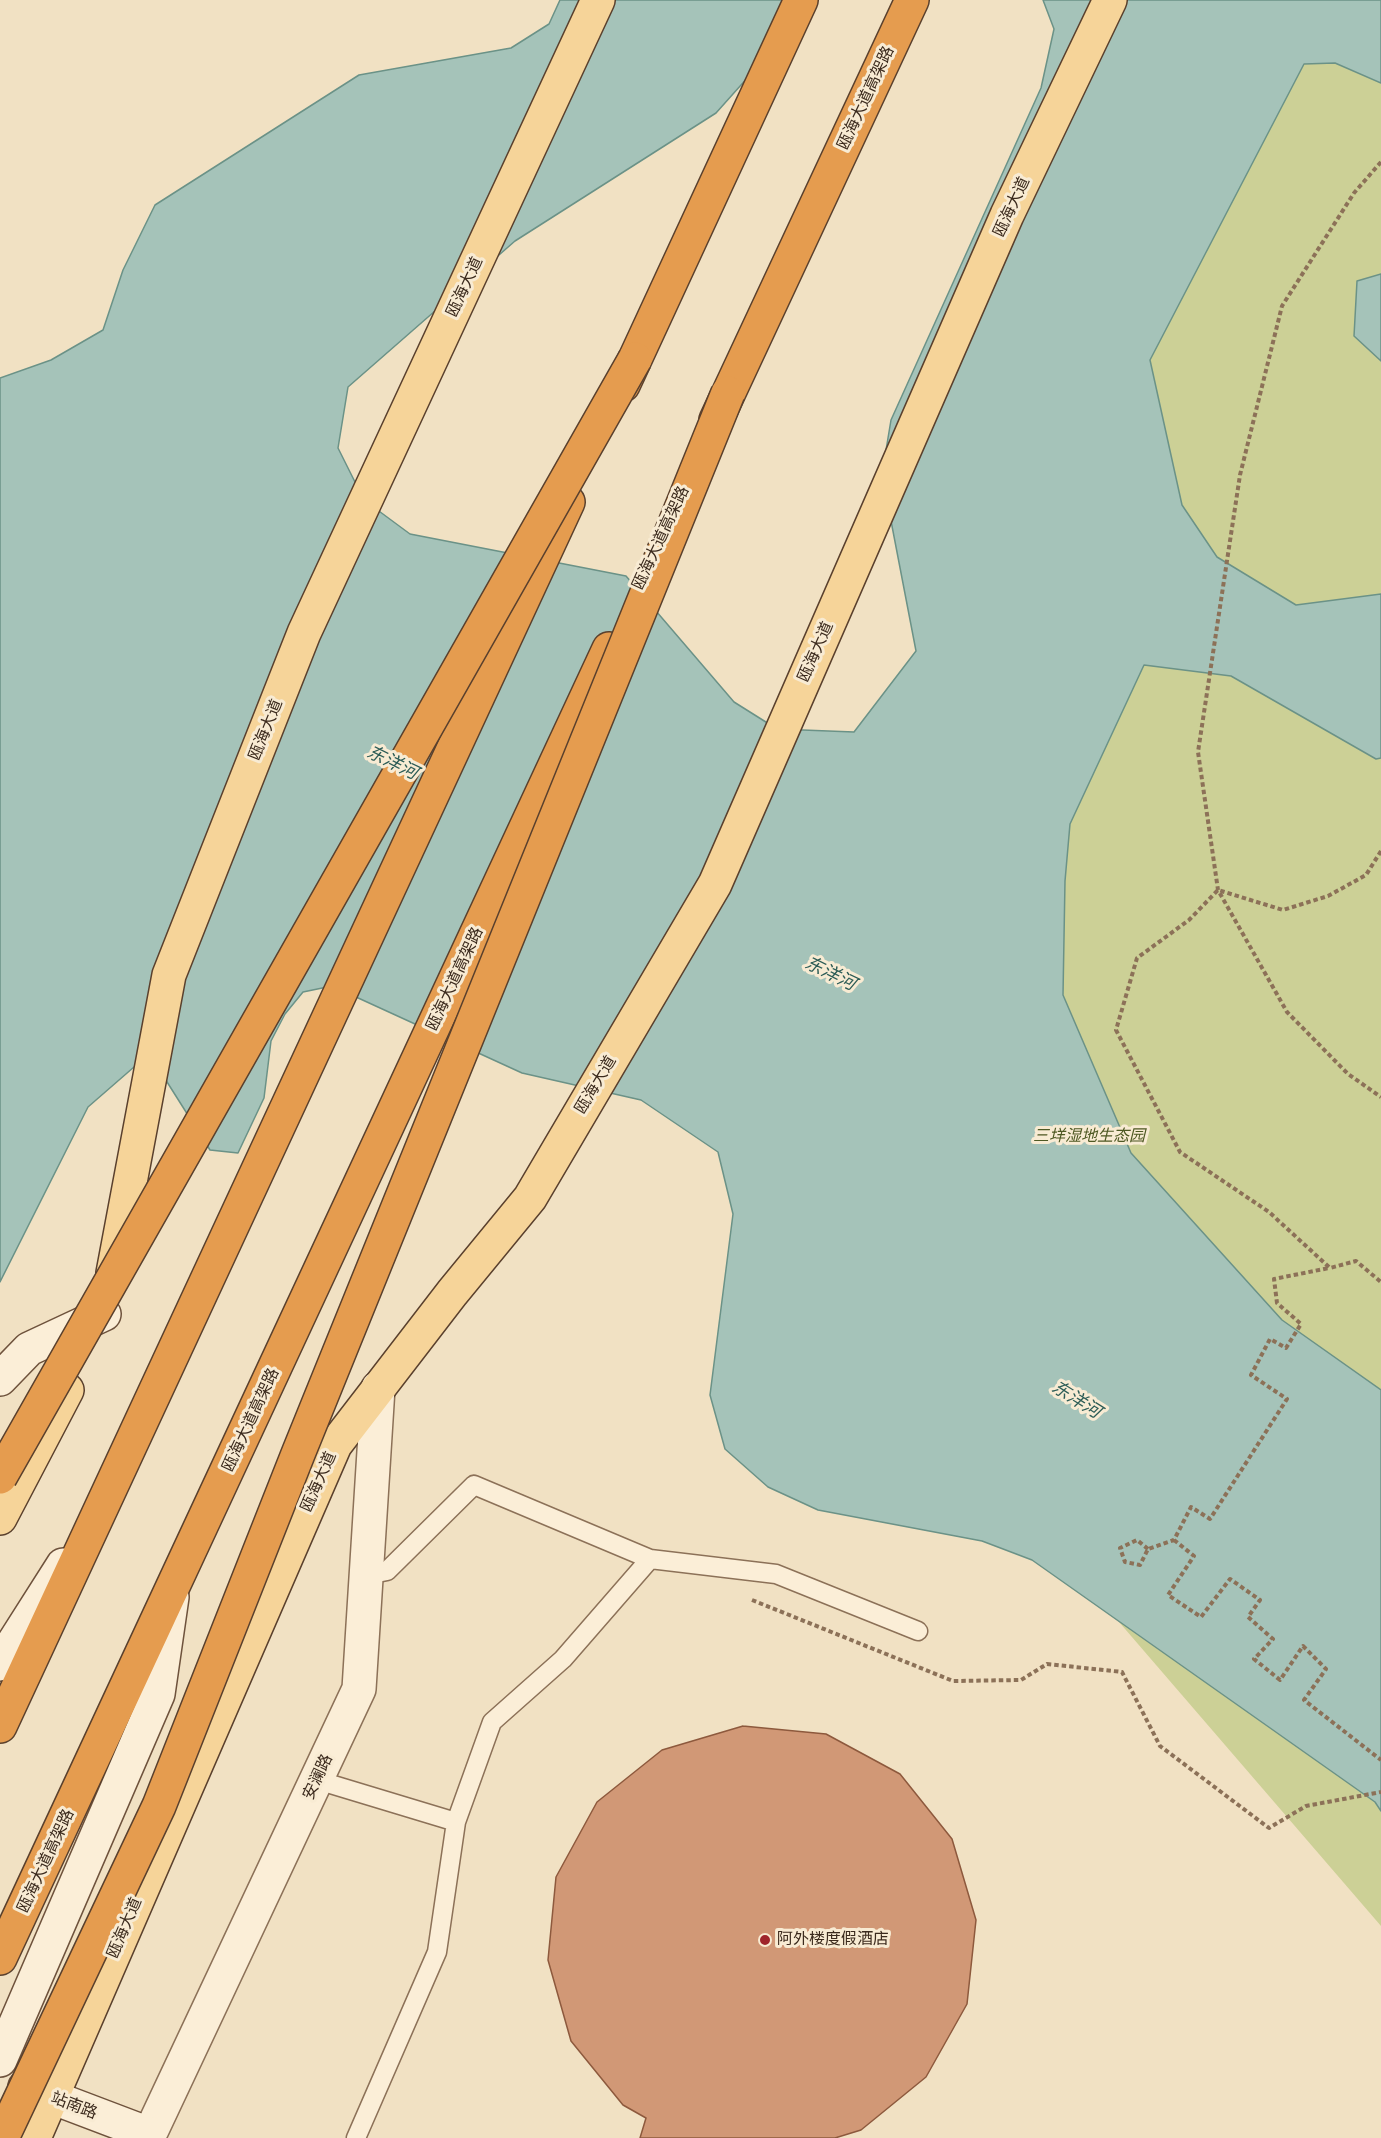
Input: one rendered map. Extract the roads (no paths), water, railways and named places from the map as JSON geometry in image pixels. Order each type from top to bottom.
[{"type":"highway","points":[[0,1726],[801,0]]},
{"type":"highway","name":"瓯海大道高架路","points":[[0,1958],[912,0]]},
{"type":"highway","points":[[0,1477],[635,359]]},
{"type":"highway","points":[[2,2138],[159,1806],[298,1454],[728,393]]},
{"type":"main road","name":"瓯海大道","points":[[0,1518],[106,1314],[169,975],[304,633],[598,0]]},
{"type":"main road","name":"瓯海大道","points":[[34,2138],[335,1445],[452,1293],[530,1198],[715,884],[1007,215],[1110,0]]},
{"type":"main road","points":[[0,1379],[29,1349],[106,1314]]},
{"type":"main road","name":"安澜路","points":[[148,2136],[359,1689],[378,1388]]},
{"type":"main road","points":[[0,1664],[110,1493]]},
{"type":"main road","points":[[0,2060],[158,1694],[173,1587]]},
{"type":"main road","name":"站南路","points":[[0,2076],[148,2136]]},
{"type":"lane","points":[[367,1575],[387,1571],[474,1485],[650,1559],[776,1574],[918,1631]]},
{"type":"lane","points":[[356,2138],[437,1952],[456,1822],[492,1722],[563,1659],[650,1559]]},
{"type":"lane","points":[[317,1780],[456,1822]]},
{"type":"water","name":"东洋河","points":[[560,0],[817,0],[716,113],[515,241],[348,387],[338,448],[364,500],[410,534],[626,576],[734,702],[777,729],[854,732],[916,651],[882,474],[891,420],[1041,88],[1054,29],[1043,0],[1381,0],[1381,83],[1335,63],[1304,64],[1150,360],[1182,505],[1217,557],[1296,605],[1381,594],[1381,758],[1376,759],[1231,676],[1144,665],[1070,824],[1065,881],[1063,995],[1131,1153],[1282,1320],[1381,1390],[1381,1811],[1375,1802],[1032,1560],[982,1541],[818,1510],[768,1487],[725,1449],[710,1395],[733,1214],[718,1152],[641,1100],[522,1073],[332,986],[303,992],[285,1014],[271,1041],[264,1098],[238,1153],[210,1150],[162,1074],[134,1067],[88,1107],[0,1282],[0,378],[51,360],[103,330],[123,270],[155,205],[359,75],[511,48],[549,24]]},
{"type":"water","points":[[1381,274],[1381,361],[1354,336],[1357,281]]},
{"type":"place","name":"阿外楼度假酒店","points":[[765,1940]]},
{"type":"park label","name":"三垟湿地生态园","points":[[1089,1137]]}]
